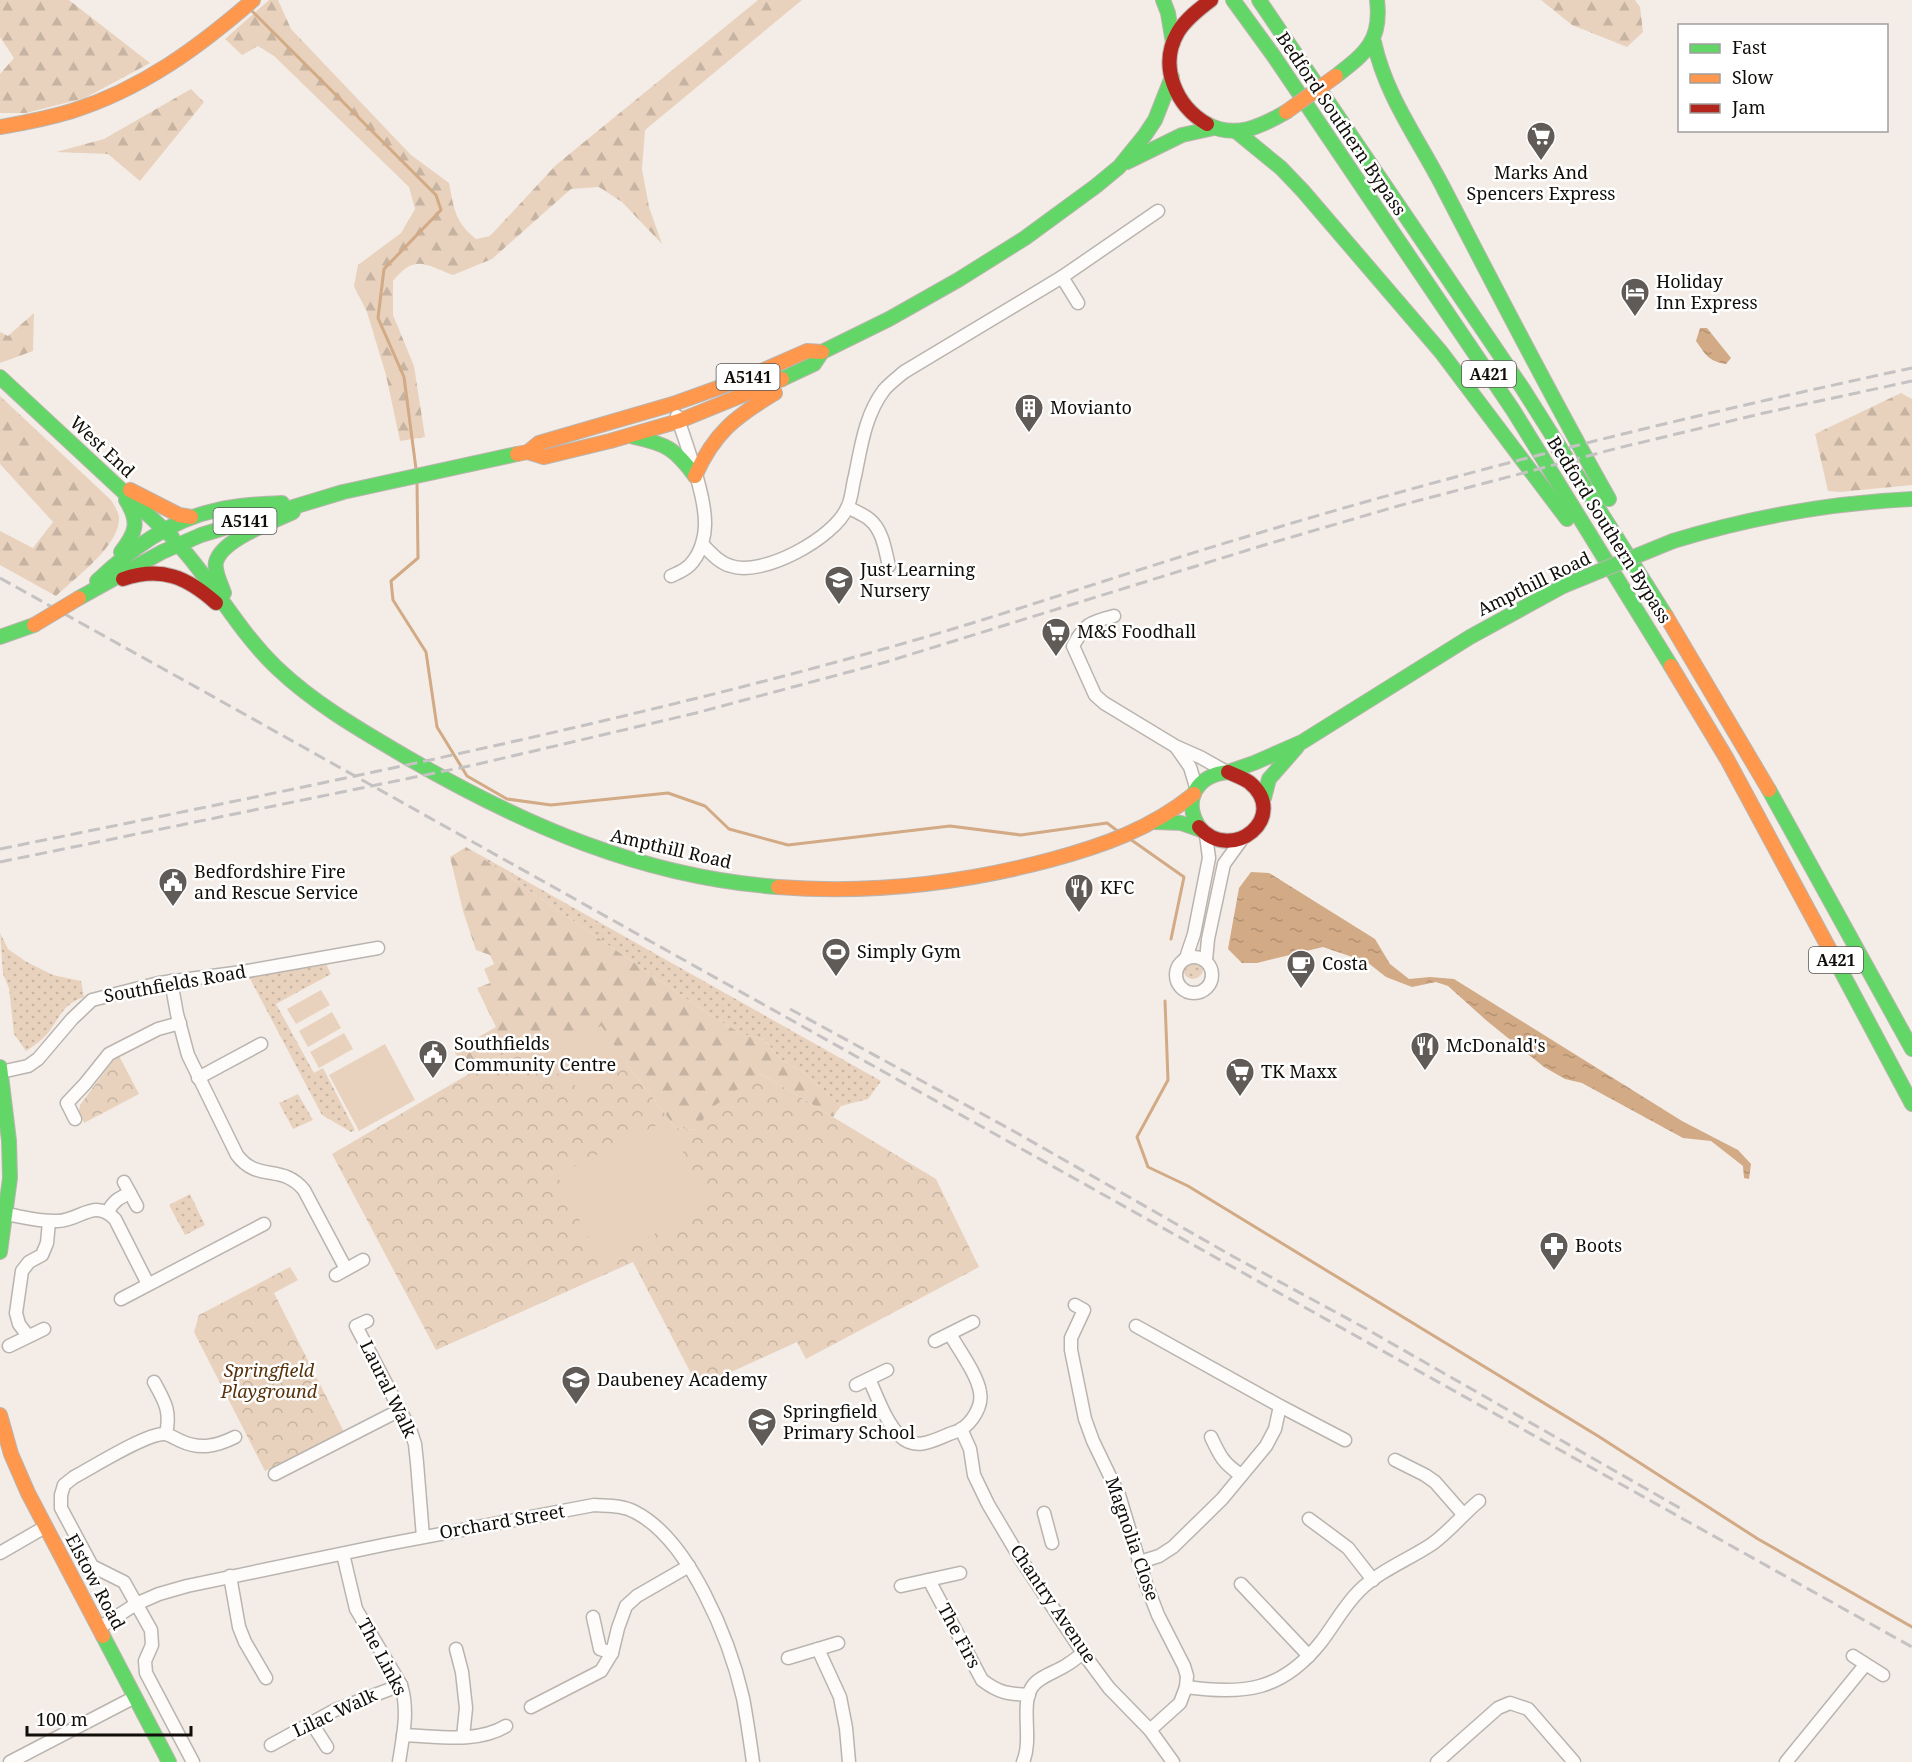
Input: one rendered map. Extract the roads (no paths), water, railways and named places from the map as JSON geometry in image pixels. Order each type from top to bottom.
[{"type":"main road","points":[[0,127],[64,114],[120,93],[144,81],[176,62],[253,0]]},
{"type":"main road","points":[[1163,0],[1173,43],[1172,76],[1176,92],[1185,106],[1199,119],[1220,131],[1237,132],[1265,125],[1361,57],[1374,42],[1379,26],[1377,0]]},
{"type":"main road","points":[[1173,43],[1182,26],[1211,0]]},
{"type":"main road","name":"Bedford Southern Bypass","points":[[1233,0],[1273,55],[1513,410],[1727,759],[1912,1104]]},
{"type":"main road","name":"Bedford Southern Bypass","points":[[1259,0],[1523,389],[1694,661],[1781,810],[1912,1049]]},
{"type":"main road","points":[[1374,42],[1385,81],[1436,173],[1570,431],[1651,573],[1694,661]]},
{"type":"main road","name":"A5141","points":[[1119,167],[1155,120],[1172,76]]},
{"type":"main road","name":"A5141","points":[[528,452],[543,457],[630,436],[679,421],[787,378],[814,364],[822,352],[898,314],[1025,238],[1119,167],[1182,135],[1214,128]]},
{"type":"main road","points":[[1237,132],[1296,183],[1441,352],[1574,529],[1727,759]]},
{"type":"main road","name":"A5141","points":[[0,637],[34,625],[178,544],[201,535],[313,501],[392,481],[528,452],[539,443],[673,404],[807,351],[822,352]]},
{"type":"main road","name":"West End","points":[[0,377],[178,544]]},
{"type":"main road","points":[[695,476],[703,457],[720,432],[745,410],[781,389],[787,378]]},
{"type":"main road","points":[[630,436],[666,444],[683,459],[695,476]]},
{"type":"main road","points":[[115,484],[155,501],[179,515],[192,517]]},
{"type":"main road","points":[[105,573],[130,542],[134,533],[135,514],[115,484]]},
{"type":"main road","name":"Ampthill Road","points":[[1227,772],[1302,742],[1470,637],[1563,586],[1673,542],[1739,522],[1799,509],[1912,499]]},
{"type":"main road","points":[[79,598],[105,573],[143,543],[192,517],[226,508],[313,501]]},
{"type":"main road","points":[[238,624],[217,574],[218,556],[230,543],[313,501]]},
{"type":"main road","name":"Ampthill Road","points":[[178,544],[199,567],[238,624],[264,656],[321,704],[376,739],[510,813],[569,839],[620,857],[678,872],[710,879],[774,887],[868,890],[986,876],[1043,862],[1117,838],[1155,822],[1195,791]]},
{"type":"main road","name":"Ampthill Road","points":[[79,598],[136,574],[145,572],[174,576],[186,579],[197,586],[238,624]]},
{"type":"main road","name":"Ampthill Road","points":[[1264,798],[1269,779],[1302,742]]},
{"type":"main road","points":[[1227,772],[1250,780],[1264,798],[1262,819],[1254,831],[1242,839],[1220,841],[1204,832],[1196,822],[1192,811],[1195,791],[1208,776],[1227,772]]},
{"type":"main road","name":"Ampthill Road","points":[[1155,822],[1181,823],[1204,832]]},
{"type":"main road","points":[[0,1067],[10,1155],[10,1178],[0,1252]]},
{"type":"main road","name":"Elstow Road","points":[[0,1415],[11,1454],[28,1493],[169,1762]]},
{"type":"street","points":[[702,544],[730,566],[745,568],[767,564],[798,552],[824,536],[848,507],[863,436],[884,390],[904,372],[1062,277],[1158,211]]},
{"type":"street","points":[[1062,277],[1078,303]]},
{"type":"street","points":[[671,576],[685,570],[695,560],[702,544],[705,525],[702,502],[673,404]]},
{"type":"street","points":[[848,507],[868,518],[877,528],[889,566]]},
{"type":"street","points":[[1114,616],[1093,621],[1081,632],[1073,646],[1095,695],[1104,703],[1175,746],[1227,772]]},
{"type":"street","points":[[1175,746],[1190,767],[1195,791]]},
{"type":"street","points":[[1186,958],[1194,934],[1209,858],[1204,832]]},
{"type":"street","points":[[1206,960],[1208,939],[1224,864],[1242,839]]},
{"type":"street","name":"Southfields Road","points":[[1,1072],[28,1066],[38,1059],[72,1018],[92,999],[171,981],[242,972],[378,948]]},
{"type":"street","points":[[1196,956],[1206,960],[1212,969],[1210,984],[1202,991],[1192,993],[1182,989],[1175,975],[1178,965],[1186,958],[1196,956]]},
{"type":"street","points":[[171,981],[188,1055],[237,1155],[244,1165],[255,1171],[286,1175],[298,1183],[304,1190],[341,1272],[363,1260]]},
{"type":"street","points":[[75,1119],[67,1103],[109,1054],[158,1029],[180,1023]]},
{"type":"street","points":[[198,1078],[261,1044]]},
{"type":"street","points":[[108,1212],[112,1203],[127,1187],[137,1206]]},
{"type":"street","points":[[6,1214],[49,1222],[62,1221],[97,1209],[108,1212],[115,1219],[148,1284]]},
{"type":"street","points":[[28,1336],[19,1324],[16,1313],[22,1271],[29,1262],[42,1255],[47,1243],[49,1222]]},
{"type":"street","points":[[121,1299],[264,1224]]},
{"type":"street","name":"Magnolia Close","points":[[1075,1305],[1084,1310],[1071,1338],[1071,1350],[1085,1419],[1119,1495],[1146,1584],[1158,1615],[1184,1666],[1187,1676],[1186,1687]]},
{"type":"street","name":"Laural Walk","points":[[368,1321],[356,1326],[410,1429],[415,1444],[423,1537]]},
{"type":"street","points":[[935,1341],[973,1322]]},
{"type":"street","points":[[1137,1326],[1345,1440]]},
{"type":"street","points":[[9,1346],[44,1329]]},
{"type":"street","points":[[869,1379],[892,1427],[900,1437],[910,1443],[933,1442],[961,1429],[974,1417],[980,1406],[981,1392],[950,1334]]},
{"type":"street","points":[[856,1385],[887,1370]]},
{"type":"street","points":[[154,1382],[167,1406],[169,1420],[166,1434]]},
{"type":"street","points":[[1140,1562],[1159,1556],[1173,1547],[1222,1499],[1266,1446],[1275,1429],[1280,1406]]},
{"type":"street","points":[[275,1474],[400,1410]]},
{"type":"street","name":"Chantry Avenue","points":[[961,1429],[970,1449],[974,1475],[988,1504],[1020,1558],[1083,1653],[1110,1688],[1150,1730],[1173,1762]]},
{"type":"street","points":[[195,1760],[146,1673],[145,1661],[152,1645],[151,1630],[124,1582],[92,1566],[61,1508],[61,1495],[64,1485],[74,1476],[150,1437],[166,1434],[184,1443],[203,1447],[220,1444],[235,1437]]},
{"type":"street","points":[[1212,1437],[1220,1457],[1227,1466],[1241,1475]]},
{"type":"street","points":[[1395,1460],[1435,1482],[1463,1514]]},
{"type":"street","points":[[1150,1730],[1180,1703],[1186,1687],[1215,1691],[1251,1690],[1281,1678],[1309,1656],[1360,1591],[1373,1580],[1435,1541],[1479,1501]]},
{"type":"street","name":"Orchard Street","points":[[99,1628],[136,1604],[159,1594],[230,1576],[594,1505],[615,1506],[634,1511],[657,1526],[689,1566],[719,1626],[732,1660],[742,1698],[753,1762]]},
{"type":"street","points":[[1044,1513],[1052,1543]]},
{"type":"street","points":[[1309,1519],[1348,1548],[1373,1580]]},
{"type":"street","points":[[0,1553],[45,1527]]},
{"type":"street","name":"The Links","points":[[343,1554],[356,1609],[401,1685],[406,1702],[399,1762]]},
{"type":"street","points":[[531,1707],[601,1671],[612,1653],[626,1606],[637,1596],[689,1566]]},
{"type":"street","name":"The Firs","points":[[900,1586],[960,1573]]},
{"type":"street","points":[[230,1576],[239,1627],[266,1678]]},
{"type":"street","name":"The Firs","points":[[929,1580],[982,1680],[994,1689],[1007,1694],[1029,1695]]},
{"type":"street","points":[[1241,1584],[1258,1593],[1309,1656]]},
{"type":"street","points":[[594,1617],[600,1648],[612,1653]]},
{"type":"street","points":[[788,1658],[838,1643]]},
{"type":"street","points":[[456,1649],[462,1672],[466,1708],[463,1737]]},
{"type":"street","points":[[818,1649],[840,1697],[849,1762]]},
{"type":"street","points":[[1023,1762],[1028,1753],[1027,1709],[1032,1686],[1068,1665],[1083,1653]]},
{"type":"street","points":[[1853,1656],[1883,1675]]},
{"type":"street","points":[[1786,1762],[1865,1665]]},
{"type":"street","name":"Lilac Walk","points":[[271,1744],[285,1731],[401,1685]]},
{"type":"street","points":[[10,1762],[135,1697]]},
{"type":"street","points":[[1437,1762],[1498,1707],[1510,1703],[1528,1709],[1574,1762]]},
{"type":"street","points":[[311,1722],[327,1747]]},
{"type":"street","points":[[403,1735],[484,1736],[506,1726]]},
{"type":"water","points":[[1700,328],[1707,328],[1731,358],[1726,364],[1711,359],[1702,350],[1696,341]]},
{"type":"water","points":[[1251,872],[1269,873],[1375,939],[1390,964],[1409,979],[1430,977],[1454,979],[1682,1121],[1738,1150],[1751,1164],[1749,1179],[1744,1178],[1743,1166],[1711,1141],[1683,1138],[1582,1083],[1565,1079],[1544,1067],[1448,986],[1436,982],[1412,987],[1386,977],[1367,962],[1323,947],[1257,963],[1242,963],[1228,949],[1239,888]]},
{"type":"waterway","points":[[251,10],[436,195],[441,210],[384,269],[378,318],[404,377],[416,469]]},
{"type":"waterway","points":[[417,482],[418,558],[391,581],[393,600],[426,652],[437,727],[467,776],[507,799],[551,805],[668,793],[705,806],[729,829],[788,845],[950,826],[1021,835],[1107,823],[1119,832]]},
{"type":"waterway","points":[[1130,839],[1184,877],[1171,939]]},
{"type":"waterway","points":[[1165,1001],[1168,1080],[1137,1137],[1148,1167],[1188,1186],[1598,1436],[1758,1539],[1912,1627]]},
{"type":"railway","points":[[0,849],[442,757],[662,707],[880,650],[1211,547],[1421,486],[1747,404],[1912,368]]},
{"type":"railway","points":[[0,862],[474,765],[696,713],[886,662],[1398,506],[1618,448],[1912,381]]},
{"type":"railway","points":[[0,578],[1912,1647]]},
{"type":"railway","points":[[790,1009],[1363,1327],[1685,1511]]},
{"type":"place","name":"Marks And Spencers Express","points":[[1541,162]]},
{"type":"place","name":"Holiday Inn Express","points":[[1635,318]]},
{"type":"place","name":"Movianto","points":[[1029,434]]},
{"type":"place","name":"Just Learning Nursery","points":[[839,606]]},
{"type":"place","name":"M&S Foodhall","points":[[1056,658]]},
{"type":"place","name":"Bedfordshire Fire and Rescue Service","points":[[173,908]]},
{"type":"place","name":"KFC","points":[[1079,914]]},
{"type":"place","name":"Simply Gym","points":[[836,978]]},
{"type":"place","name":"Costa","points":[[1301,990]]},
{"type":"place","name":"McDonald's","points":[[1425,1072]]},
{"type":"place","name":"Southfields Community Centre","points":[[433,1080]]},
{"type":"place","name":"TK Maxx","points":[[1240,1098]]},
{"type":"place","name":"Boots","points":[[1554,1272]]},
{"type":"place","name":"Daubeney Academy","points":[[576,1406]]},
{"type":"place","name":"Springfield Primary School","points":[[762,1448]]},
{"type":"park label","name":"Springfield Playground","points":[[269,1381]]}]
